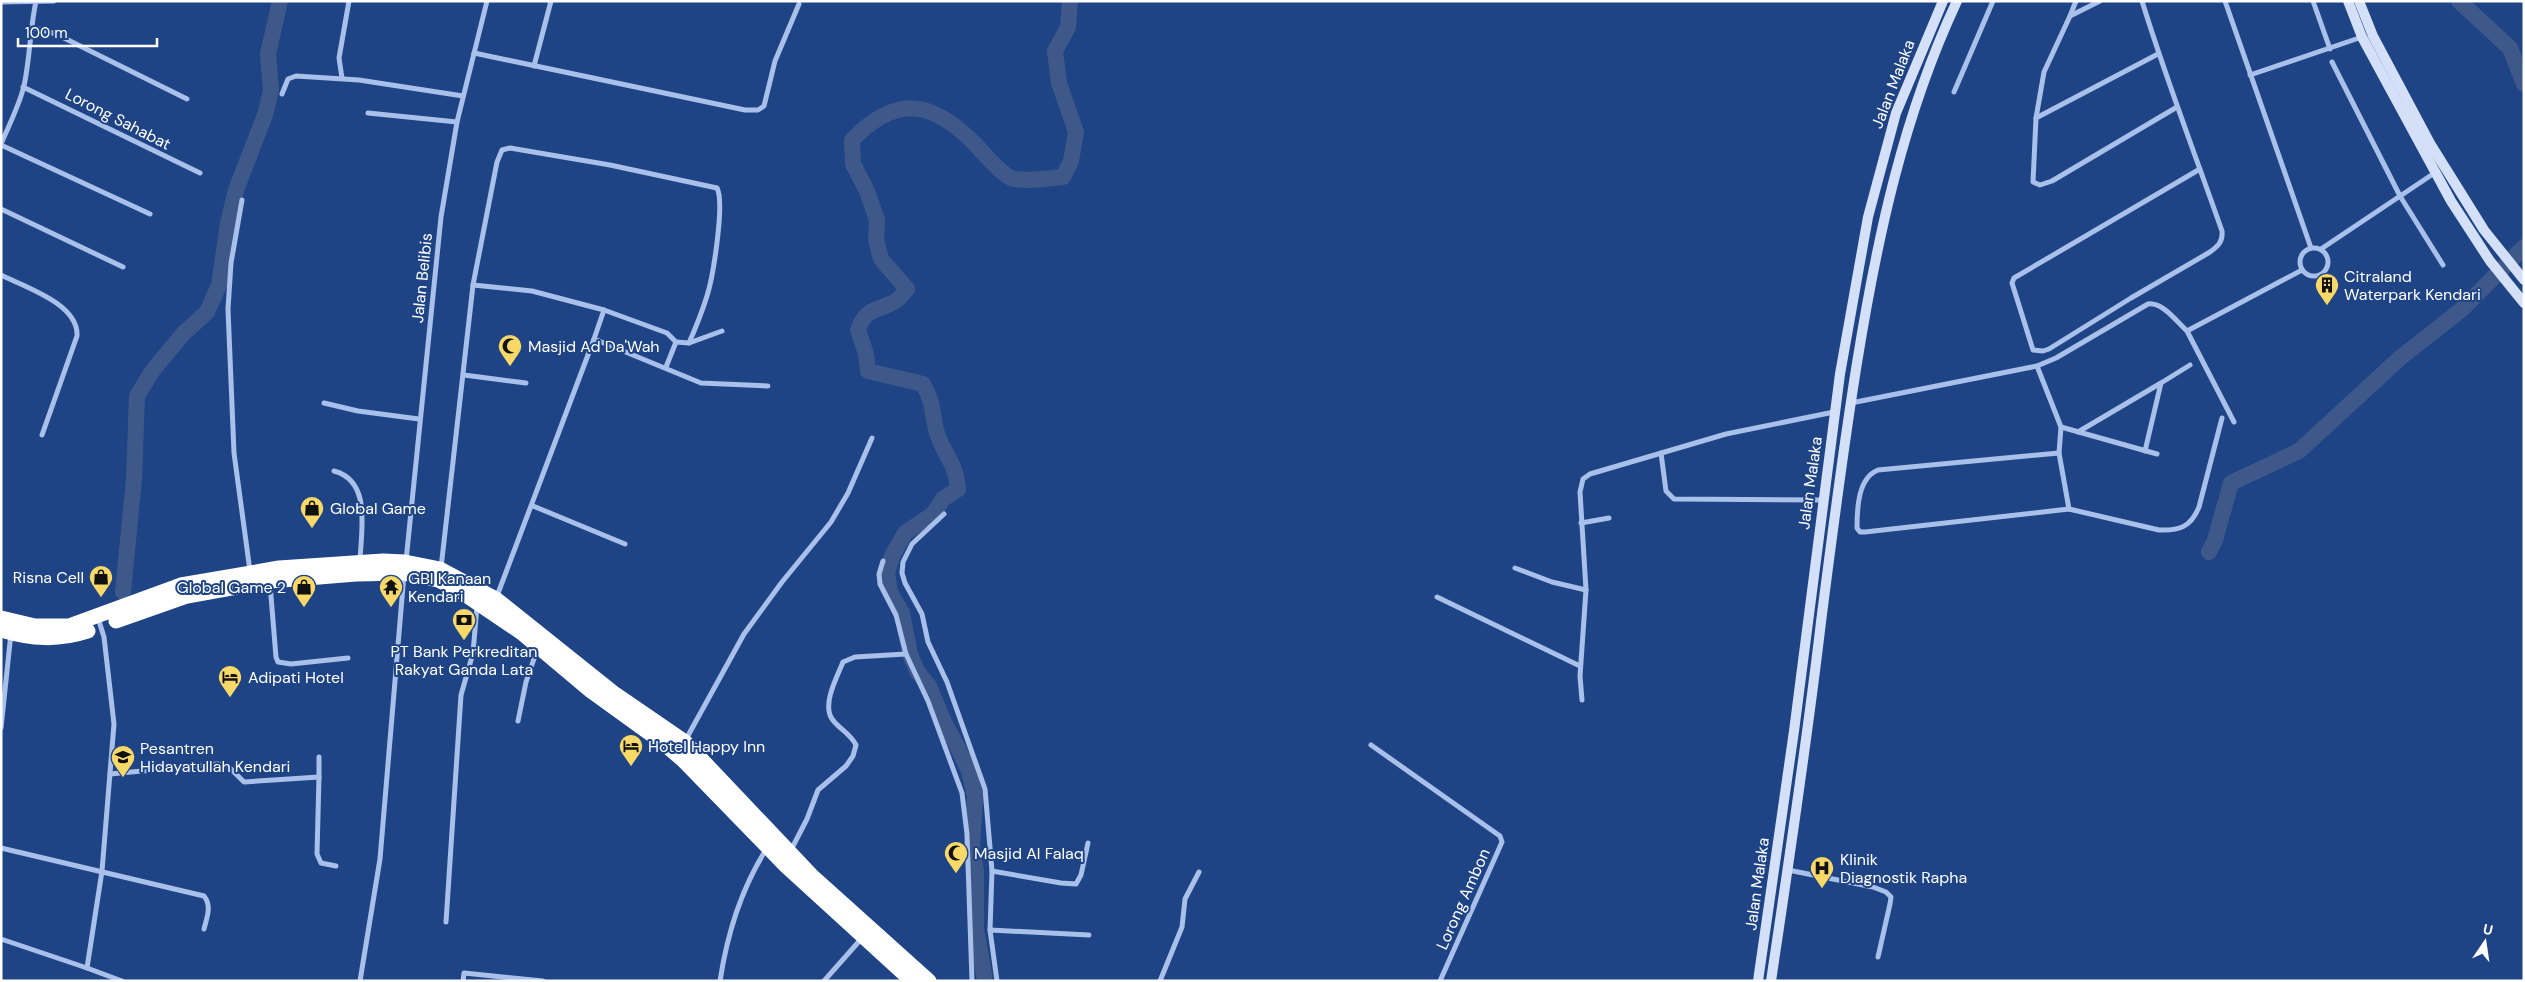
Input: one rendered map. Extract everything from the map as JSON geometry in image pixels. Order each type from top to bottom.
[{"type":"highway","points":[[1,618],[35,626],[55,628],[100,622],[187,596],[328,570],[360,561],[405,568],[438,580],[477,601],[538,647],[591,691],[663,742],[771,843],[862,937],[912,981]]},
{"type":"highway","points":[[6,632],[37,638],[57,639],[100,622],[181,585],[250,571],[440,569],[496,599],[620,697],[685,742],[771,843],[789,854],[844,907],[929,981]]},
{"type":"street","points":[[1,2],[54,1]]},
{"type":"street","points":[[342,78],[340,58],[350,1]]},
{"type":"street","name":"Jalan Belibis","points":[[360,981],[380,859],[405,568],[438,241],[457,122],[487,1]]},
{"type":"street","points":[[534,66],[551,1]]},
{"type":"street","name":"Jalan Malaka","points":[[1758,981],[1794,731],[1822,500],[1868,217],[1888,142],[1906,86],[1943,1]]},
{"type":"street","name":"Jalan Malaka","points":[[1771,981],[1788,870],[1829,557],[1854,402],[1873,266],[1903,142],[1923,82],[1957,1]]},
{"type":"street","points":[[1954,92],[1992,1]]},
{"type":"street","points":[[2076,1],[2044,72],[2036,118],[2031,178],[2035,184],[2040,185],[2052,182],[2177,107]]},
{"type":"street","points":[[2070,16],[2100,1]]},
{"type":"street","points":[[2142,1],[2158,54],[2177,107],[2200,170],[2222,231],[2223,238],[2218,246],[2049,349],[2040,352],[2033,350],[2012,283],[2014,278],[2200,170]]},
{"type":"street","points":[[2225,1],[2311,248]]},
{"type":"street","points":[[2313,1],[2330,49]]},
{"type":"street","points":[[2348,1],[2362,37],[2451,201],[2490,261],[2524,303]]},
{"type":"street","points":[[2359,1],[2374,36],[2431,145],[2484,230],[2524,280]]},
{"type":"street","points":[[36,2],[24,87],[1,144],[150,214]]},
{"type":"street","points":[[474,53],[597,77],[737,108],[758,110],[764,106],[775,61],[799,4]]},
{"type":"street","points":[[31,27],[56,34],[187,100]]},
{"type":"street","points":[[2250,75],[2362,37]]},
{"type":"street","points":[[2036,118],[2158,54]]},
{"type":"street","points":[[2332,62],[2400,196],[2444,265]]},
{"type":"street","points":[[282,94],[288,79],[296,76],[342,78],[463,96]]},
{"type":"street","name":"Lorong Sahabat","points":[[24,87],[200,173]]},
{"type":"street","points":[[368,112],[457,122]]},
{"type":"street","points":[[440,569],[473,285],[497,162],[502,150],[506,148],[610,165],[713,187],[718,190],[720,202],[714,260],[708,293],[690,343]]},
{"type":"street","points":[[2321,249],[2328,259],[2325,272],[2313,276],[2302,270],[2300,265],[2302,254],[2311,248],[2321,249],[2430,176]]},
{"type":"street","points":[[242,200],[231,263],[228,309],[234,453],[250,571]]},
{"type":"street","points":[[1,210],[122,268]]},
{"type":"street","points":[[2187,331],[2302,270]]},
{"type":"street","points":[[1,275],[58,303],[77,327],[77,336],[42,435]]},
{"type":"street","points":[[473,285],[532,291],[604,310],[667,333],[676,342],[690,343],[722,331]]},
{"type":"street","points":[[1854,402],[2037,366],[2056,358],[2148,304],[2154,303],[2187,331],[2234,422]]},
{"type":"street","points":[[496,599],[604,310]]},
{"type":"street","points":[[594,339],[701,383],[768,386]]},
{"type":"street","points":[[666,367],[676,342]]},
{"type":"street","points":[[2078,432],[2190,365]]},
{"type":"street","points":[[2037,366],[2061,427],[2059,453],[2069,509]]},
{"type":"street","points":[[464,375],[526,383]]},
{"type":"street","points":[[2144,452],[2161,383]]},
{"type":"street","points":[[324,403],[350,410],[419,419]]},
{"type":"street","points":[[1582,700],[1580,666],[1586,590],[1580,487],[1586,476],[1726,434],[1835,412]]},
{"type":"street","points":[[2059,453],[1878,470],[1870,473],[1862,484],[1857,528],[1860,532],[1865,532],[2069,509],[2159,530],[2171,530],[2188,525],[2199,508],[2222,418]]},
{"type":"street","points":[[2061,427],[2144,452],[2157,454]]},
{"type":"street","points":[[685,742],[744,634],[782,582],[831,522],[848,493],[872,438]]},
{"type":"street","points":[[1660,453],[1666,491],[1674,499],[1822,500]]},
{"type":"street","points":[[334,471],[346,474],[354,480],[358,492],[362,520],[360,561]]},
{"type":"street","points":[[532,506],[625,544]]},
{"type":"street","points":[[944,514],[912,544],[903,562],[902,573],[905,583],[922,614],[928,642],[947,682],[985,789],[992,871],[990,930],[997,981]]},
{"type":"street","points":[[1582,523],[1609,518]]},
{"type":"street","points":[[1815,555],[1829,557]]},
{"type":"street","points":[[883,561],[880,584],[896,615],[906,654],[928,701],[963,800],[967,834],[972,981]]},
{"type":"street","points":[[1515,568],[1552,582],[1586,590]]},
{"type":"street","points":[[270,581],[278,662],[291,664],[348,658]]},
{"type":"street","points":[[1437,597],[1580,666]]},
{"type":"street","points":[[446,922],[461,695],[473,653],[477,601]]},
{"type":"street","points":[[87,968],[102,871],[114,724],[100,622]]},
{"type":"street","points":[[1,728],[6,632]]},
{"type":"street","points":[[518,721],[526,682],[538,647]]},
{"type":"street","points":[[789,854],[808,819],[818,790],[846,766],[856,745],[850,735],[832,719],[830,712],[832,692],[843,662],[856,657],[906,654]]},
{"type":"street","name":"Lorong Ambon","points":[[1371,746],[1500,836],[1502,842],[1440,981]]},
{"type":"street","points":[[319,757],[317,854],[321,863],[336,866]]},
{"type":"street","points":[[110,774],[217,764],[228,766],[244,782],[319,777]]},
{"type":"street","points":[[720,981],[734,921],[754,868],[771,843]]},
{"type":"street","points":[[992,871],[1076,884],[1081,875],[1088,843]]},
{"type":"street","points":[[1,848],[204,896],[208,902],[209,910],[204,929]]},
{"type":"street","points":[[1788,870],[1873,887],[1891,896],[1878,957]]},
{"type":"street","points":[[1160,981],[1182,927],[1185,899],[1199,872]]},
{"type":"street","points":[[990,930],[1089,935]]},
{"type":"street","points":[[824,981],[862,937]]},
{"type":"street","points":[[1,939],[122,981]]},
{"type":"street","points":[[463,981],[464,973],[495,979],[504,976],[544,981]]},
{"type":"waterway","points":[[123,592],[134,479],[137,396],[153,370],[183,334],[207,312],[219,285],[228,223],[236,190],[265,115],[271,90],[268,54],[280,1]]},
{"type":"waterway","points":[[985,981],[976,928],[976,871],[972,847],[975,796],[969,771],[945,724],[929,686],[917,671],[910,654],[902,613],[890,592],[887,573],[892,556],[905,533],[933,514],[943,499],[958,489],[957,480],[937,433],[931,403],[923,384],[868,371],[866,354],[858,330],[861,323],[868,314],[894,302],[907,289],[881,259],[876,240],[877,220],[867,191],[853,164],[852,140],[883,116],[898,110],[912,108],[942,117],[973,142],[1009,177],[1020,180],[1063,177],[1071,161],[1076,132],[1059,83],[1055,51],[1068,27],[1070,1]]},
{"type":"waterway","points":[[2459,1],[2510,48],[2524,84]]},
{"type":"waterway","points":[[2209,552],[2215,540],[2231,483],[2299,451],[2400,358],[2461,310],[2524,247]]},
{"type":"place","name":"Citraland Waterpark Kendari","points":[[2327,306]]},
{"type":"place","name":"Masjid Ad Da'Wah","points":[[510,367]]},
{"type":"place","name":"Global Game","points":[[312,529]]},
{"type":"place","name":"Risna Cell","points":[[101,598]]},
{"type":"place","name":"Global Game 2","points":[[304,608]]},
{"type":"place","name":"GBI Kanaan Kendari","points":[[391,608]]},
{"type":"place","name":"PT Bank Perkreditan Rakyat Ganda Lata","points":[[464,641]]},
{"type":"place","name":"Adipati Hotel","points":[[230,698]]},
{"type":"place","name":"Hotel Happy Inn","points":[[631,767]]},
{"type":"place","name":"Pesantren Hidayatullah Kendari","points":[[123,778]]},
{"type":"place","name":"Masjid Al Falaq","points":[[956,874]]},
{"type":"place","name":"Klinik Diagnostik Rapha","points":[[1822,889]]}]
